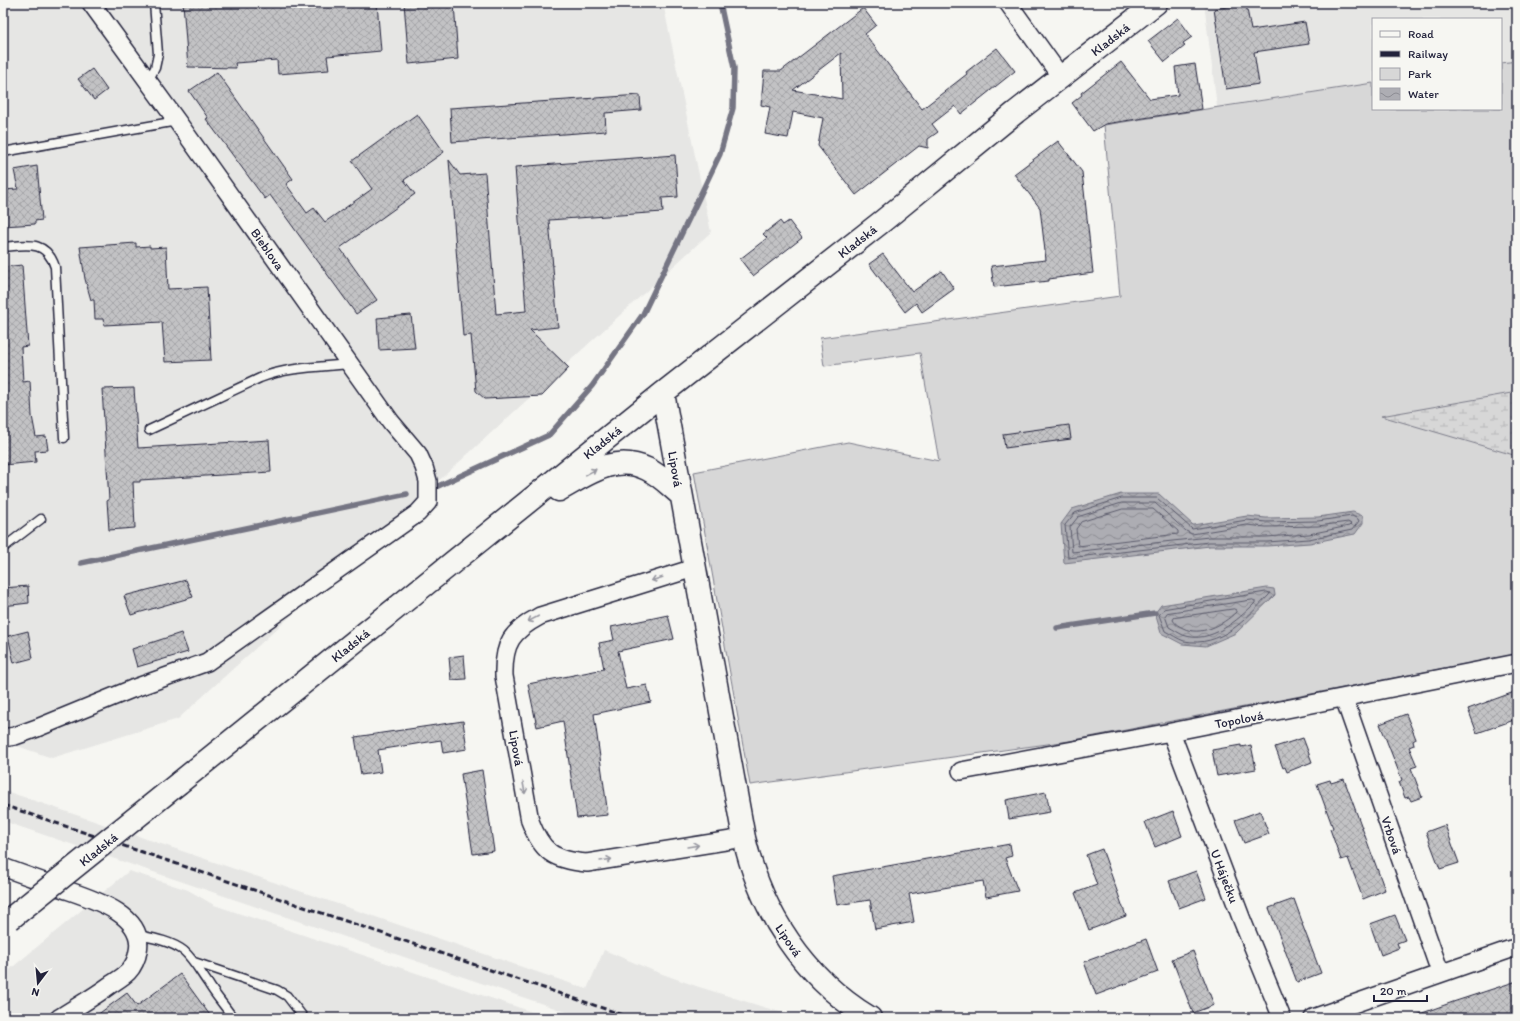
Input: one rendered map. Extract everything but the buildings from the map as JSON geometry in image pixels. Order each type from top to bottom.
[{"type":"main road","name":"Kladská","points":[[7,922],[663,393],[884,220],[1011,116],[1156,3]]},
{"type":"main road","name":"Lipová","points":[[663,393],[744,838],[754,874],[772,914],[791,946],[818,978],[870,1018]]},
{"type":"main road","points":[[508,518],[598,469],[611,464],[620,463],[646,468],[681,496]]},
{"type":"street","name":"Bieblova","points":[[3,738],[15,736],[37,728],[132,689],[207,662],[418,514],[428,502],[428,482],[424,467],[418,454],[391,422],[177,121],[91,3]]},
{"type":"street","points":[[1008,3],[1061,77]]},
{"type":"street","name":"Lipová","points":[[694,568],[540,616],[526,623],[510,639],[506,650],[504,676],[530,821],[536,837],[550,852],[572,862],[587,863],[744,838]]},
{"type":"street","name":"Topolová","points":[[961,771],[1171,732],[1517,663]]},
{"type":"street","name":"Vrbová","points":[[1344,698],[1440,972]]},
{"type":"street","name":"U Háječku","points":[[1171,732],[1242,920],[1282,1018]]},
{"type":"street","points":[[3,867],[100,902],[118,912],[133,924],[138,935],[140,945],[138,955],[127,973],[59,1018]]},
{"type":"street","points":[[1313,1018],[1440,972],[1510,949]]},
{"type":"lane","points":[[148,81],[155,68],[158,54],[154,3]]},
{"type":"lane","points":[[3,152],[177,121]]},
{"type":"lane","points":[[3,247],[38,246],[46,250],[52,257],[55,267],[64,438]]},
{"type":"lane","points":[[149,430],[272,373],[286,370],[349,364]]},
{"type":"lane","points":[[3,548],[41,519]]},
{"type":"lane","points":[[138,935],[171,943],[183,951],[194,962],[233,1018]]},
{"type":"lane","points":[[194,962],[277,990],[287,996],[304,1018]]},
{"type":"shaded area","points":[[3,3],[663,3],[711,232],[178,719],[52,758],[3,741]]},
{"type":"shaded area","points":[[1204,3],[1517,3],[1517,61],[1502,63],[1502,18],[1372,18],[1372,83],[1217,107]]},
{"type":"shaded area","points":[[3,790],[587,989],[604,950],[654,971],[696,986],[799,1018],[584,1018],[3,821]]},
{"type":"shaded area","points":[[129,871],[188,890],[214,905],[550,1018],[3,1018],[3,975]]},
{"type":"green space","points":[[1517,61],[1517,654],[1069,741],[750,785],[694,472],[848,442],[939,461],[920,353],[824,366],[820,338],[1120,296],[1104,125],[1372,83],[1372,110],[1502,110],[1502,63]]},
{"type":"green space","points":[[1517,392],[1517,456],[1381,416]]},
{"type":"water","points":[[1121,494],[1159,494],[1193,525],[1247,516],[1266,518],[1318,517],[1353,512],[1363,516],[1363,523],[1355,534],[1310,543],[1267,546],[1210,546],[1064,563],[1061,524],[1072,509]]},
{"type":"water","points":[[1267,588],[1274,589],[1275,595],[1236,633],[1206,646],[1182,644],[1161,633],[1155,613],[1161,605]]},
{"type":"waterway","points":[[436,487],[549,435],[592,386],[643,314],[720,154],[733,108],[734,68],[720,3]]},
{"type":"waterway","points":[[81,563],[407,494]]},
{"type":"waterway","points":[[1057,628],[1155,613]]},
{"type":"railway","points":[[3,805],[632,1018]]}]
